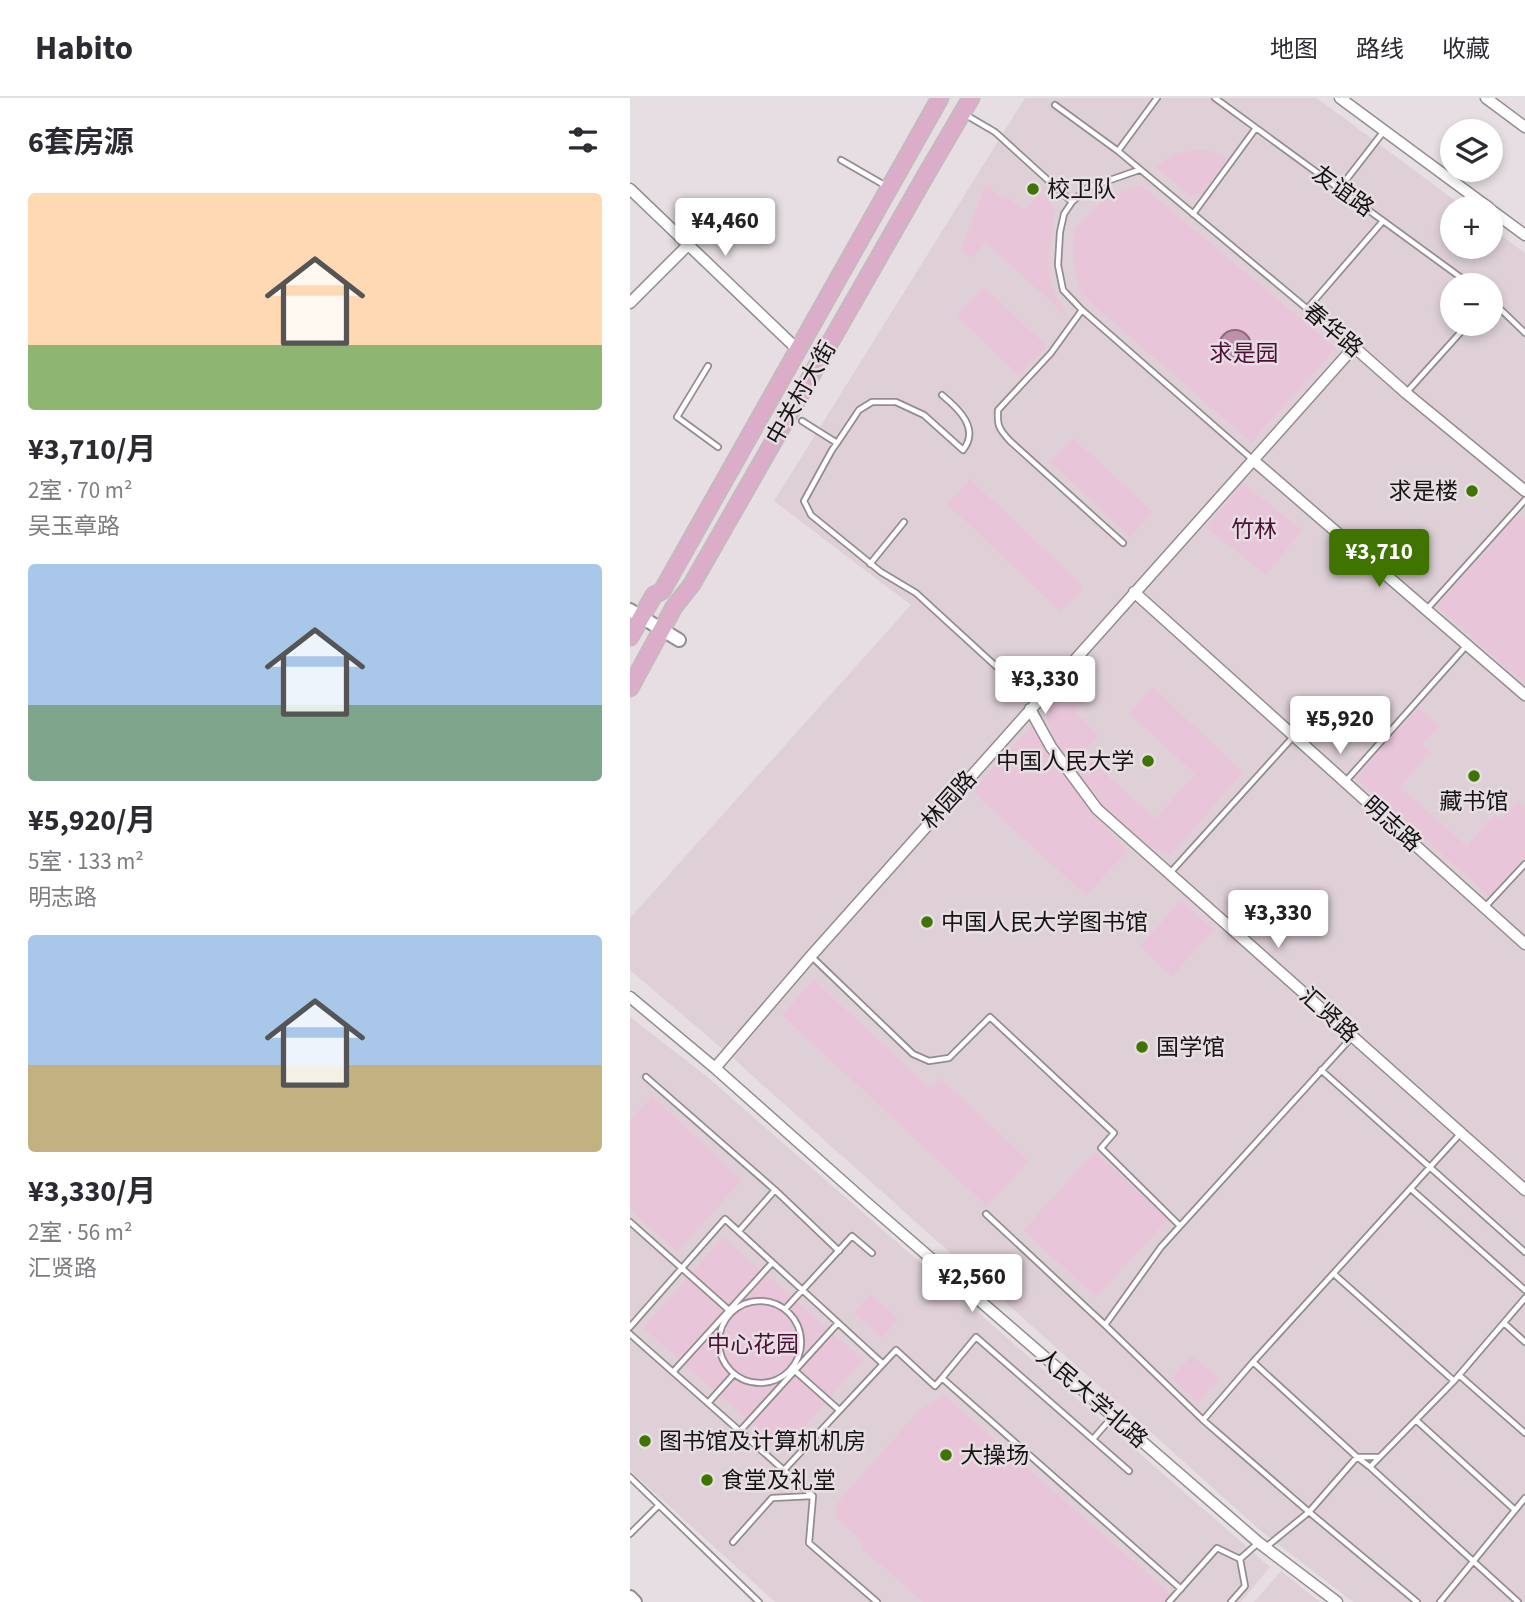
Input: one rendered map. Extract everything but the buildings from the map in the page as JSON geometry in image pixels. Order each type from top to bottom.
[{"type":"main road","name":"中关村大街","points":[[630,688],[674,607],[692,584],[971,98]]},
{"type":"main road","name":"中关村大街","points":[[630,637],[633,614],[662,591],[890,188],[933,101]]},
{"type":"street","points":[[1340,98],[1472,196]]},
{"type":"street","points":[[1486,98],[1525,127]]},
{"type":"street","points":[[630,189],[798,350]]},
{"type":"street","points":[[1503,219],[1525,235]]},
{"type":"street","points":[[630,303],[688,245]]},
{"type":"street","name":"春华路","points":[[1354,347],[1525,491]]},
{"type":"street","name":"林园路","points":[[715,1068],[763,1010],[1354,347]]},
{"type":"street","points":[[1253,460],[1525,695]]},
{"type":"street","name":"明志路","points":[[1134,592],[1525,944]]},
{"type":"street","points":[[633,614],[679,640]]},
{"type":"street","name":"汇贤路","points":[[1033,706],[1051,747],[1097,809],[1525,1190]]},
{"type":"street","name":"人民大学北路","points":[[630,997],[715,1068],[1261,1545],[1336,1602]]},
{"type":"street","points":[[630,1597],[635,1602]]},
{"type":"lane","points":[[1118,151],[1157,98]]},
{"type":"lane","name":"友谊路","points":[[1215,98],[1454,273]]},
{"type":"lane","name":"春华路","points":[[1055,105],[1118,151],[1354,347]]},
{"type":"lane","points":[[962,113],[995,132],[1072,202]]},
{"type":"lane","points":[[1194,215],[1256,128]]},
{"type":"lane","points":[[1339,189],[1384,131]]},
{"type":"lane","points":[[841,160],[890,188]]},
{"type":"lane","points":[[1139,170],[1087,188],[1072,202],[1060,232],[1058,265],[1063,290],[1082,310],[1253,460]]},
{"type":"lane","points":[[1307,309],[1383,221]]},
{"type":"lane","points":[[1082,310],[1052,353],[998,411],[998,421],[1000,429],[1010,441],[1123,543]]},
{"type":"lane","points":[[1503,312],[1525,333]]},
{"type":"lane","points":[[1406,393],[1457,336]]},
{"type":"lane","points":[[708,366],[677,417],[718,446]]},
{"type":"lane","points":[[942,395],[956,407],[968,425],[970,434],[963,450],[924,415],[897,402],[872,402],[859,410],[832,450],[804,501],[811,515],[870,564],[916,593],[1033,706]]},
{"type":"lane","points":[[802,421],[837,443]]},
{"type":"lane","points":[[1426,610],[1525,500]]},
{"type":"lane","points":[[870,564],[904,522]]},
{"type":"lane","points":[[1345,782],[1468,645]]},
{"type":"lane","points":[[1169,874],[1294,735]]},
{"type":"lane","points":[[1485,908],[1525,864]]},
{"type":"lane","points":[[811,956],[913,1054],[929,1060],[949,1058],[990,1017],[1114,1133],[1101,1148],[1179,1225]]},
{"type":"lane","points":[[1105,1325],[1179,1225],[1352,1036]]},
{"type":"lane","points":[[1321,1070],[1525,1252]]},
{"type":"lane","points":[[646,1077],[775,1190],[839,1251]]},
{"type":"lane","points":[[1203,1420],[1252,1362],[1461,1133]]},
{"type":"lane","points":[[1411,1189],[1525,1290]]},
{"type":"lane","points":[[738,1231],[775,1190]]},
{"type":"lane","points":[[986,1214],[1203,1420],[1416,1602]]},
{"type":"lane","points":[[630,1327],[724,1219],[883,1364]]},
{"type":"lane","points":[[630,1222],[730,1311]]},
{"type":"lane","points":[[785,1310],[852,1236],[872,1253]]},
{"type":"lane","points":[[673,1372],[772,1263]]},
{"type":"lane","points":[[1334,1274],[1454,1381]]},
{"type":"lane","points":[[1370,1467],[1454,1381],[1525,1298]]},
{"type":"lane","points":[[758,1301],[772,1303],[785,1310],[796,1321],[801,1337],[800,1353],[793,1369],[781,1378],[766,1383],[750,1382],[734,1374],[725,1363],[719,1340],[730,1311],[758,1301]]},
{"type":"lane","points":[[740,1431],[838,1322]]},
{"type":"lane","points":[[1504,1323],[1525,1342]]},
{"type":"lane","points":[[630,1334],[813,1496]]},
{"type":"lane","points":[[784,1470],[896,1350],[935,1386],[976,1337],[1129,1471]]},
{"type":"lane","points":[[1252,1362],[1518,1602]]},
{"type":"lane","points":[[793,1369],[839,1410]]},
{"type":"lane","points":[[708,1403],[734,1374]]},
{"type":"lane","points":[[1459,1375],[1525,1433]]},
{"type":"lane","points":[[942,1378],[1181,1589]]},
{"type":"lane","points":[[1093,1439],[1113,1416]]},
{"type":"lane","points":[[1416,1420],[1515,1510]]},
{"type":"lane","points":[[1240,1559],[1309,1512],[1357,1457],[1380,1457]]},
{"type":"lane","points":[[630,1477],[759,1602]]},
{"type":"lane","points":[[733,1542],[772,1498],[813,1496]]},
{"type":"lane","points":[[813,1496],[809,1542],[877,1602]]},
{"type":"lane","points":[[1440,1602],[1525,1498]]},
{"type":"lane","points":[[630,1534],[659,1505]]},
{"type":"lane","points":[[1169,1602],[1217,1548],[1240,1559]]},
{"type":"lane","points":[[1231,1602],[1245,1586],[1240,1559]]},
{"type":"shaded area","name":"中国人民大学","points":[[1025,98],[1317,98],[1449,196],[1440,196],[1440,259],[1503,259],[1503,237],[1525,253],[1525,1602],[1353,1602],[1261,1531],[727,1053],[630,970],[630,918],[911,605],[774,501]]},
{"type":"shaded area","points":[[1235,330],[1247,334],[1251,346],[1247,358],[1235,362],[1223,358],[1219,346],[1223,334]]},
{"type":"shaded area","points":[[630,1017],[705,1075],[1270,1567],[1241,1602],[775,1602],[638,1478],[630,1470]]},
{"type":"shaded area","points":[[1281,1571],[1320,1602],[1254,1602]]},
{"type":"green space","points":[[1196,150],[1228,158],[1202,193],[1193,196],[1156,167],[1175,155]]},
{"type":"green space","points":[[986,183],[1003,199],[1007,196],[1024,211],[1040,193],[1053,205],[1055,214],[1049,276],[1056,297],[1069,319],[986,242],[971,258],[961,249]]},
{"type":"green space","name":"求是园","points":[[1142,186],[1336,348],[1251,442],[1081,294],[1073,253],[1076,229],[1105,200]]},
{"type":"green space","points":[[984,287],[1047,346],[1019,375],[957,316]]},
{"type":"green space","points":[[1073,438],[1153,512],[1130,537],[1050,462]]},
{"type":"green space","points":[[970,479],[1084,587],[1061,612],[947,504]]},
{"type":"green space","name":"竹林","points":[[1242,483],[1302,530],[1266,575],[1206,528]]},
{"type":"green space","points":[[1519,514],[1525,519],[1525,684],[1437,606]]},
{"type":"green space","points":[[1071,676],[1089,693],[1073,711],[1099,735],[1083,753],[1155,819],[1195,774],[1129,713],[1153,687],[1243,772],[1171,855],[1147,846],[1099,803],[1061,755],[1046,717],[1049,697]]},
{"type":"green space","points":[[1418,708],[1439,726],[1422,745],[1430,752],[1400,787],[1467,846],[1495,814],[1501,819],[1517,801],[1525,807],[1525,857],[1490,897],[1356,778]]},
{"type":"green space","points":[[1032,725],[1096,817],[1127,851],[1086,896],[972,791]]},
{"type":"green space","points":[[1181,901],[1214,929],[1172,977],[1140,946]]},
{"type":"green space","points":[[814,980],[931,1089],[941,1079],[1029,1161],[987,1206],[782,1015]]},
{"type":"green space","points":[[652,1096],[742,1180],[677,1252],[630,1210],[630,1121]]},
{"type":"green space","points":[[1095,1152],[1168,1219],[1096,1297],[1023,1230]]},
{"type":"green space","name":"中心花园","points":[[723,1237],[863,1360],[783,1450],[643,1328]]},
{"type":"green space","points":[[870,1294],[899,1319],[882,1338],[854,1313]]},
{"type":"green space","points":[[1192,1355],[1219,1379],[1198,1402],[1171,1378]]},
{"type":"green space","name":"大操场","points":[[945,1396],[1172,1595],[1165,1602],[923,1602],[861,1547],[864,1543],[836,1518],[837,1503],[922,1407]]},
{"type":"place","name":"校卫队","points":[[1033,189]]},
{"type":"place","name":"求是楼","points":[[1472,491]]},
{"type":"place","name":"中国人民大学","points":[[1148,761]]},
{"type":"place","name":"藏书馆","points":[[1474,776]]},
{"type":"place","name":"中国人民大学图书馆","points":[[927,922]]},
{"type":"place","name":"国学馆","points":[[1142,1047]]},
{"type":"place","name":"图书馆及计算机机房","points":[[645,1441]]},
{"type":"place","name":"大操场","points":[[946,1455]]},
{"type":"place","name":"食堂及礼堂","points":[[707,1480]]}]
